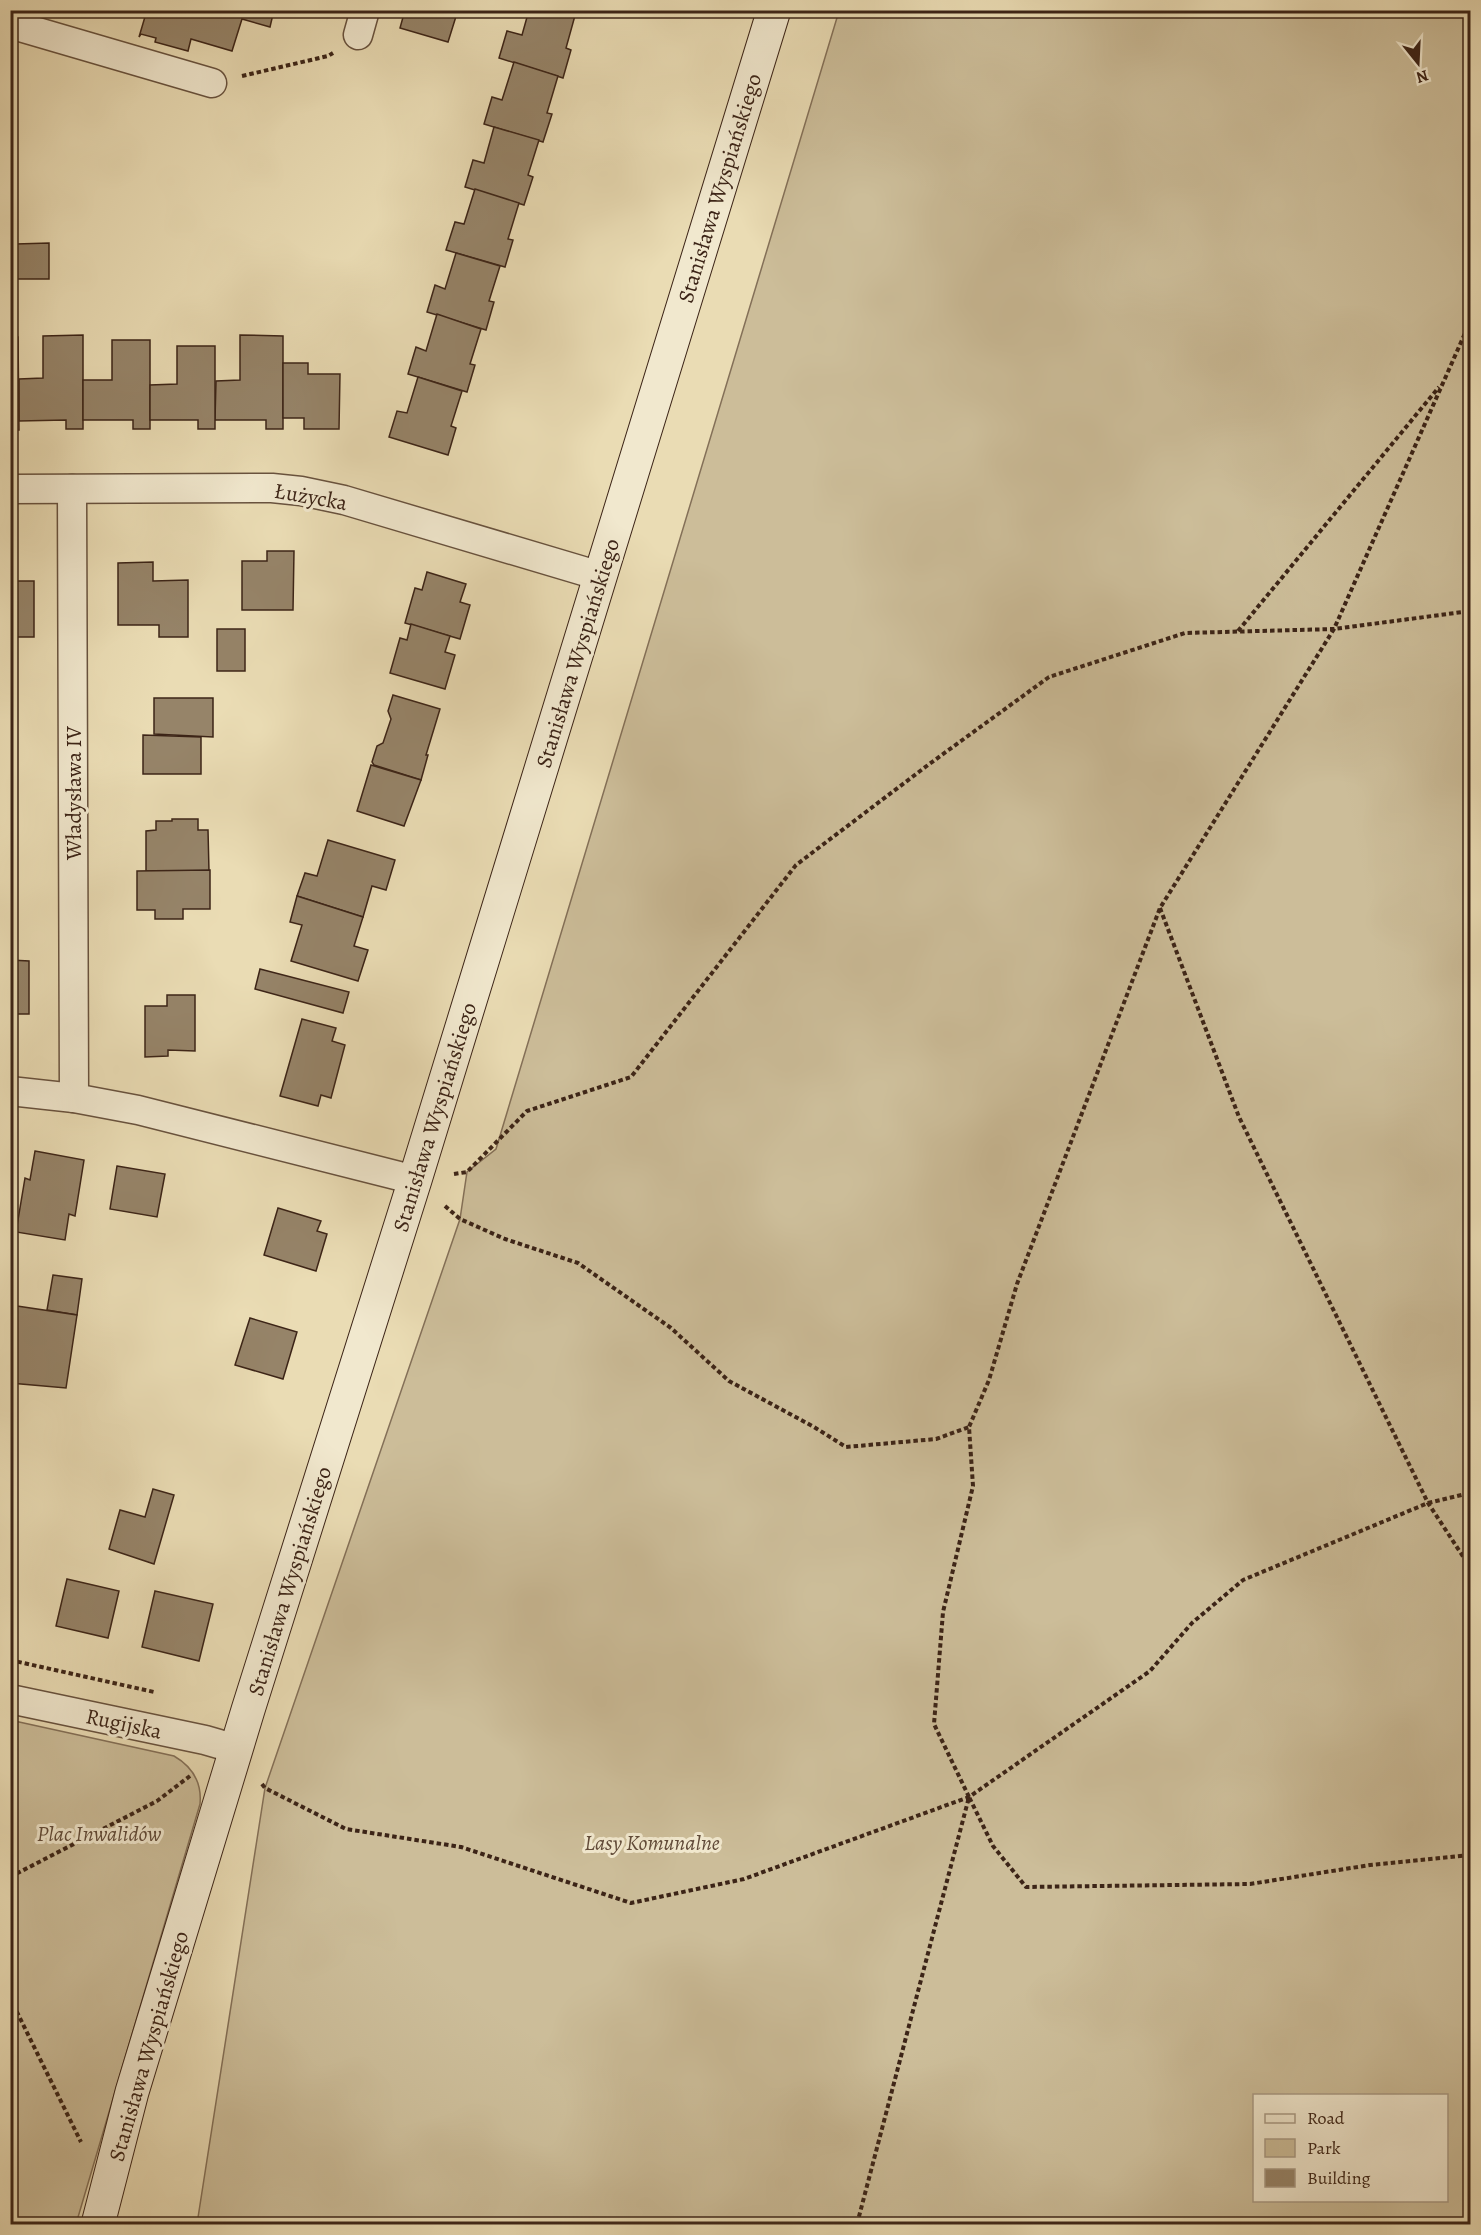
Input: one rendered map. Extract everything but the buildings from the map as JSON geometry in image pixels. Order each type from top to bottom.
[{"type":"street","name":"Stanisława Wyspiańskiego","points":[[98,2224],[132,2092],[236,1749],[415,1180],[774,10]]},
{"type":"street","points":[[10,24],[212,83]]},
{"type":"street","name":"Łużycka","points":[[10,489],[244,488],[301,491],[344,500],[600,576]]},
{"type":"street","name":"Władysława IV","points":[[72,489],[74,1098]]},
{"type":"street","points":[[10,1091],[74,1098],[138,1110],[415,1180]]},
{"type":"street","name":"Rugijska","points":[[10,1700],[205,1740],[236,1749]]},
{"type":"path","points":[[212,83],[328,56],[362,23]]},
{"type":"path","points":[[1470,322],[1334,629],[1160,908],[1017,1284],[989,1380],[969,1427],[973,1486],[943,1612],[934,1724],[993,1846],[1026,1887],[1250,1884],[1370,1865],[1470,1855]]},
{"type":"path","points":[[1237,631],[1444,381]]},
{"type":"path","points":[[415,1180],[467,1172],[527,1111],[631,1077],[796,865],[1049,677],[1185,633],[1334,629],[1470,611]]},
{"type":"path","points":[[1160,908],[1239,1117],[1428,1503],[1470,1567]]},
{"type":"path","points":[[415,1180],[460,1219],[505,1239],[578,1263],[670,1328],[729,1381],[846,1448],[936,1439],[969,1427]]},
{"type":"path","points":[[236,1749],[265,1788],[346,1829],[461,1847],[631,1903],[744,1879],[969,1797],[1150,1671],[1192,1623],[1243,1580],[1428,1503],[1470,1493]]},
{"type":"path","points":[[10,1660],[155,1693]]},
{"type":"path","points":[[10,1877],[157,1801],[192,1774],[205,1740]]},
{"type":"path","points":[[857,2224],[969,1797]]},
{"type":"path","points":[[10,1998],[86,2152]]},
{"type":"green space","name":"Lasy Komunalne","points":[[839,11],[1470,11],[1470,2224],[197,2224],[265,1788],[460,1219],[467,1172],[496,1149]]},
{"type":"green space","name":"Plac Inwalidów","points":[[10,1720],[174,1756],[195,1776],[200,1796],[200,1804],[76,2224],[11,2224]]}]
